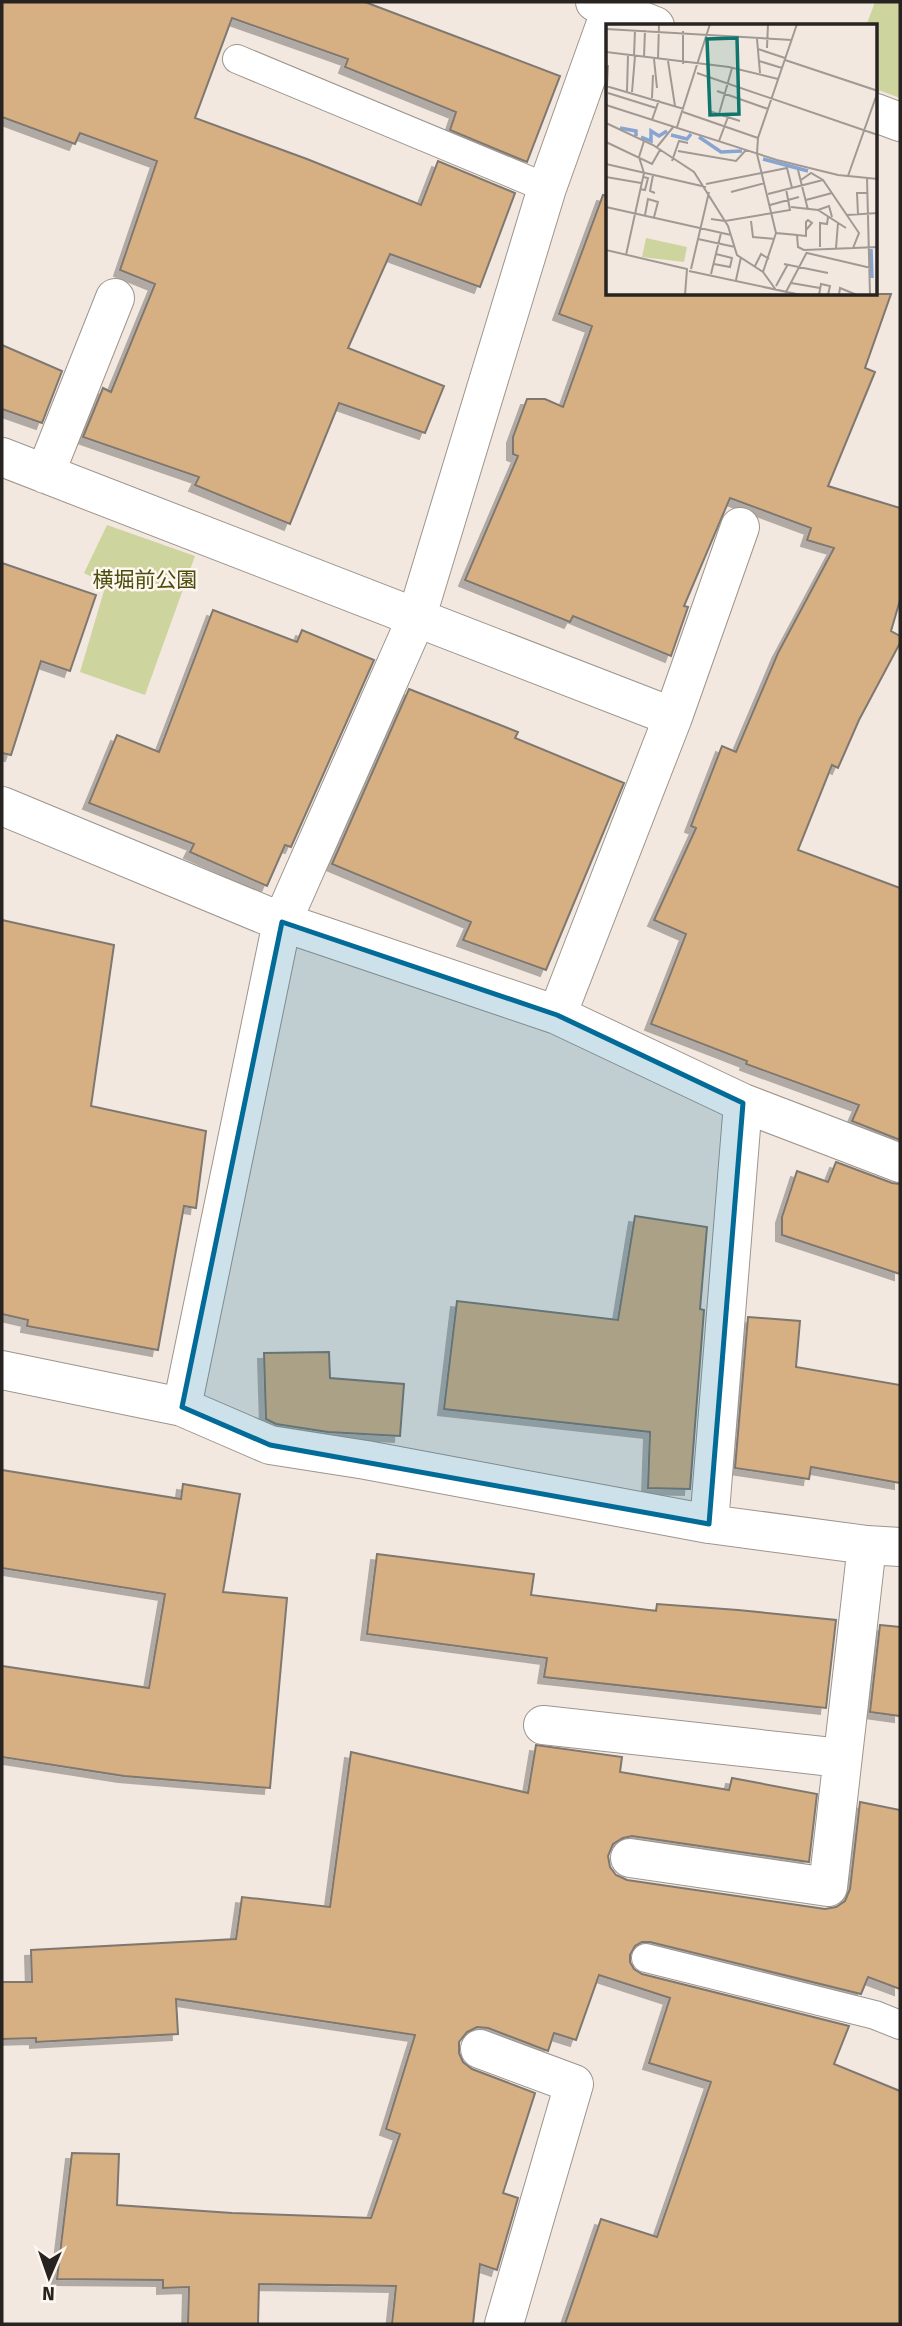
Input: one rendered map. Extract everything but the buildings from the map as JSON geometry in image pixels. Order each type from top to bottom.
[{"type":"street","points":[[182,1407],[282,922],[416,619],[603,5],[650,24]]},
{"type":"street","points":[[878,114],[900,122]]},
{"type":"street","points":[[45,474],[115,298]]},
{"type":"street","points":[[2,457],[673,717]]},
{"type":"street","points":[[557,1015],[673,717],[740,527]]},
{"type":"street","points":[[2,806],[282,922],[557,1015],[743,1103],[900,1163]]},
{"type":"street","points":[[709,1524],[743,1103]]},
{"type":"street","points":[[2,1370],[182,1407],[270,1445],[366,1460],[709,1524],[884,1546],[841,1758],[828,1887],[630,1858]]},
{"type":"street","points":[[543,1725],[841,1758]]},
{"type":"street","points":[[480,2049],[574,2084],[504,2324]]},
{"type":"lane","points":[[237,59],[547,188]]},
{"type":"lane","points":[[646,1958],[875,2015],[900,2025]]},
{"type":"highlighted area","points":[[282,922],[557,1015],[743,1103],[709,1524],[270,1445],[182,1407]]},
{"type":"green space","points":[[875,2],[900,2],[900,98],[878,90],[878,24],[867,24]]},
{"type":"green space","name":"横堀前公園","points":[[107,525],[195,556],[145,695],[80,672],[106,584],[84,573]]}]
